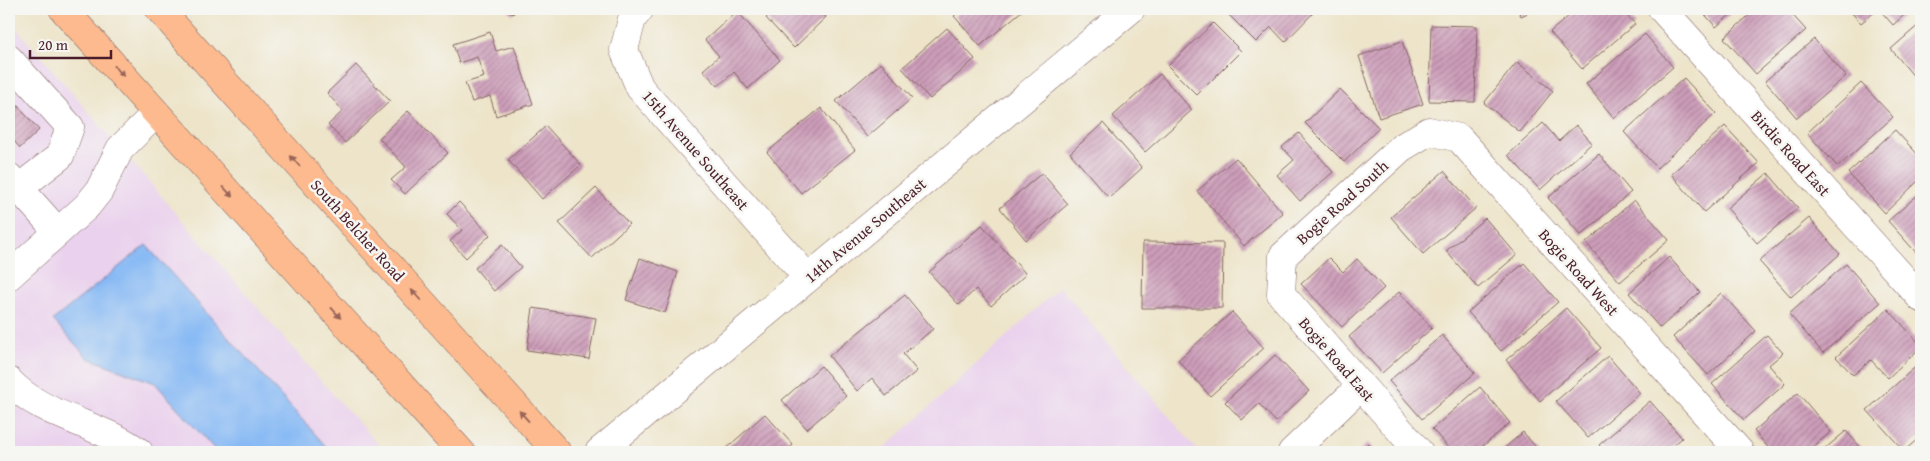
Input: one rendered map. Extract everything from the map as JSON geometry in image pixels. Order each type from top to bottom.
[{"type":"main road","points":[[63,9],[460,452]]},
{"type":"main road","name":"South Belcher Road","points":[[159,9],[556,452]]},
{"type":"street","name":"15th Avenue Southeast","points":[[640,9],[632,18],[624,50],[640,88],[808,278]]},
{"type":"street","name":"14th Avenue Southeast","points":[[599,452],[1131,9]]},
{"type":"street","name":"Birdie Road East","points":[[1662,9],[1921,298]]},
{"type":"street","points":[[9,59],[70,127],[60,156],[14,182],[58,232]]},
{"type":"street","points":[[9,276],[88,206],[99,190],[120,149],[156,112]]},
{"type":"street","name":"Bogie Road West","points":[[1401,148],[1429,131],[1459,138],[1740,452]]},
{"type":"street","name":"Bogie Road South","points":[[1283,256],[1401,148]]},
{"type":"street","name":"Bogie Road East","points":[[1283,256],[1281,294],[1419,452]]},
{"type":"street","points":[[9,381],[16,389],[59,414],[126,442],[139,452]]},
{"type":"street","points":[[1292,452],[1361,386]]},
{"type":"shaded area","points":[[9,20],[320,380],[385,452],[331,452],[146,245],[54,320],[88,358],[155,383],[217,452],[9,452]]},
{"type":"shaded area","points":[[1060,287],[1199,452],[880,452],[935,402]]},
{"type":"water","points":[[146,245],[331,452],[217,452],[155,383],[88,358],[53,320]]},
{"type":"building","points":[[506,9],[517,9],[513,14]]},
{"type":"building","points":[[775,9],[819,9],[826,17],[794,48],[766,18]]},
{"type":"building","points":[[962,9],[1024,9],[980,46],[954,16]]},
{"type":"building","points":[[1232,9],[1310,9],[1314,12],[1285,42],[1271,27],[1256,42],[1228,14]]},
{"type":"building","points":[[1517,9],[1537,9],[1521,16]]},
{"type":"building","points":[[1577,9],[1621,9],[1635,24],[1582,69],[1550,32]]},
{"type":"building","points":[[1700,9],[1737,9],[1716,27]]},
{"type":"building","points":[[1756,9],[1787,9],[1806,30],[1756,74],[1724,38]]},
{"type":"building","points":[[1848,9],[1878,9],[1861,23]]},
{"type":"building","points":[[1879,9],[1911,9],[1893,25]]},
{"type":"building","points":[[737,11],[780,60],[748,89],[734,72],[718,86],[703,70],[719,56],[705,40]]},
{"type":"building","points":[[1213,23],[1241,51],[1197,95],[1168,66]]},
{"type":"building","points":[[1921,23],[1921,85],[1891,49]]},
{"type":"building","points":[[1431,25],[1477,26],[1475,102],[1429,101]]},
{"type":"building","points":[[947,28],[975,59],[930,99],[902,68]]},
{"type":"building","points":[[490,32],[496,51],[514,46],[533,104],[496,116],[490,96],[472,102],[465,83],[484,77],[477,57],[459,63],[453,44]]},
{"type":"building","points":[[1645,34],[1673,67],[1614,118],[1586,84]]},
{"type":"building","points":[[1814,39],[1846,76],[1797,118],[1765,81]]},
{"type":"building","points":[[1402,41],[1423,104],[1379,118],[1359,56]]},
{"type":"building","points":[[1517,62],[1553,91],[1520,132],[1484,103]]},
{"type":"building","points":[[881,63],[912,98],[867,137],[836,101]]},
{"type":"building","points":[[356,65],[390,101],[345,143],[328,125],[343,111],[327,93]]},
{"type":"building","points":[[1160,74],[1192,110],[1145,152],[1113,116]]},
{"type":"building","points":[[1684,78],[1716,113],[1657,168],[1624,132]]},
{"type":"building","points":[[1861,83],[1893,117],[1838,167],[1807,133]]},
{"type":"building","points":[[1340,89],[1379,128],[1344,162],[1305,123]]},
{"type":"building","points":[[9,96],[39,130],[20,148],[9,135]]},
{"type":"building","points":[[821,108],[855,150],[801,193],[767,152]]},
{"type":"building","points":[[408,111],[448,153],[405,194],[391,180],[406,167],[379,138]]},
{"type":"building","points":[[1103,123],[1142,168],[1109,198],[1070,153]]},
{"type":"building","points":[[1543,123],[1559,141],[1576,125],[1592,143],[1540,190],[1508,155]]},
{"type":"building","points":[[546,126],[581,165],[542,199],[508,160]]},
{"type":"building","points":[[1725,126],[1759,163],[1704,212],[1671,174]]},
{"type":"building","points":[[1895,130],[1921,158],[1921,178],[1885,213],[1848,173]]},
{"type":"building","points":[[1299,133],[1333,172],[1300,201],[1277,175],[1294,160],[1282,147]]},
{"type":"building","points":[[1599,154],[1631,192],[1581,235],[1548,198]]},
{"type":"building","points":[[1236,158],[1283,213],[1244,246],[1197,191]]},
{"type":"building","points":[[1444,171],[1476,208],[1423,254],[1391,217]]},
{"type":"building","points":[[1042,173],[1068,204],[1026,240],[1000,208]]},
{"type":"building","points":[[1768,173],[1798,208],[1757,243],[1727,208]]},
{"type":"building","points":[[596,188],[629,224],[592,258],[559,223]]},
{"type":"building","points":[[1921,192],[1921,258],[1888,221]]},
{"type":"building","points":[[1634,200],[1669,240],[1620,282],[1586,243]]},
{"type":"building","points":[[459,202],[490,235],[466,258],[450,241],[462,230],[447,214]]},
{"type":"building","points":[[1485,218],[1517,255],[1478,288],[1446,251]]},
{"type":"building","points":[[1809,218],[1840,254],[1791,297],[1759,261]]},
{"type":"building","points":[[982,225],[1026,274],[991,306],[976,289],[959,305],[929,272]]},
{"type":"building","points":[[1143,242],[1223,243],[1222,308],[1142,308]]},
{"type":"building","points":[[502,245],[521,267],[494,291],[475,268]]},
{"type":"building","points":[[1669,257],[1700,292],[1660,328],[1629,293]]},
{"type":"building","points":[[640,258],[678,272],[665,313],[626,300]]},
{"type":"building","points":[[1329,258],[1343,272],[1357,259],[1384,288],[1342,327],[1301,284]]},
{"type":"building","points":[[1524,263],[1558,302],[1501,351],[1468,312]]},
{"type":"building","points":[[1846,264],[1880,303],[1823,353],[1789,314]]},
{"type":"building","points":[[1399,292],[1432,328],[1382,373],[1349,337]]},
{"type":"building","points":[[1721,293],[1756,331],[1708,375],[1673,337]]},
{"type":"building","points":[[905,295],[933,329],[903,354],[917,371],[886,396],[872,378],[857,391],[829,356]]},
{"type":"building","points":[[533,308],[596,318],[589,359],[527,350]]},
{"type":"building","points":[[1566,308],[1601,348],[1540,401],[1506,360]]},
{"type":"building","points":[[1888,309],[1921,347],[1888,378],[1871,360],[1853,375],[1836,357]]},
{"type":"building","points":[[1232,312],[1264,348],[1210,396],[1178,360]]},
{"type":"building","points":[[1442,335],[1475,373],[1422,419],[1389,381]]},
{"type":"building","points":[[1767,335],[1783,353],[1769,365],[1785,384],[1744,420],[1712,384]]},
{"type":"building","points":[[1275,355],[1309,391],[1276,422],[1259,404],[1242,420],[1225,402]]},
{"type":"building","points":[[1608,356],[1640,393],[1588,438],[1556,401]]},
{"type":"building","points":[[1921,362],[1921,436],[1904,451],[1867,410]]},
{"type":"building","points":[[821,366],[846,396],[807,429],[782,400]]},
{"type":"building","points":[[1480,387],[1510,423],[1476,452],[1452,452],[1432,429]]},
{"type":"building","points":[[1798,393],[1831,432],[1807,452],[1772,452],[1754,431]]},
{"type":"building","points":[[1650,401],[1682,438],[1666,452],[1605,452],[1599,445]]},
{"type":"building","points":[[765,414],[793,445],[785,452],[722,452]]},
{"type":"building","points":[[1846,431],[1865,452],[1821,452]]},
{"type":"building","points":[[1523,432],[1540,452],[1500,452]]},
{"type":"building","points":[[1368,443],[1376,452],[1358,452]]}]
